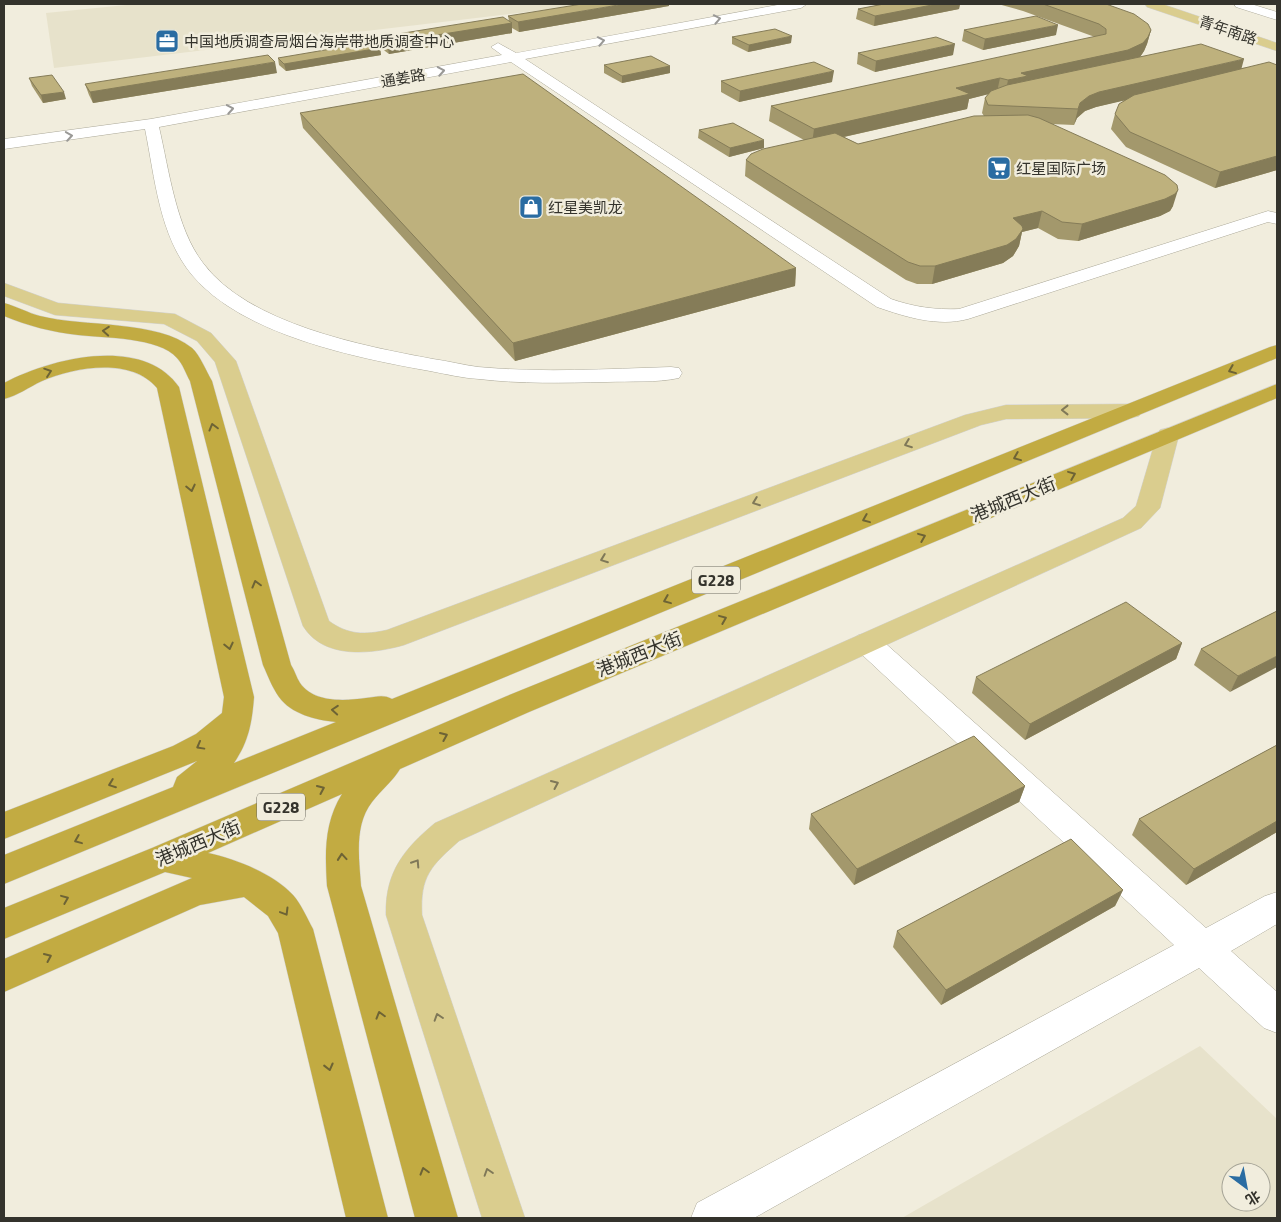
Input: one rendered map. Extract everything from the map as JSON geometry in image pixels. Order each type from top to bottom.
[{"type":"highway","points":[[4,309],[34,321],[77,329],[127,332],[161,340],[185,353],[201,381],[278,665],[292,692],[306,703],[325,709],[348,711],[374,708],[500,668]]},
{"type":"highway","name":"G228","points":[[4,870],[1277,351]]},
{"type":"highway","points":[[4,392],[52,370],[78,365],[125,363],[154,372],[163,379],[168,387],[239,697],[238,717],[230,743],[222,758],[213,767],[156,809]]},
{"type":"highway","name":"港城西大街","points":[[4,924],[164,858],[399,755],[1277,390]]},
{"type":"highway","points":[[4,826],[158,766],[207,742],[238,717]]},
{"type":"highway","points":[[399,755],[371,780],[357,796],[348,814],[341,848],[344,886],[437,1218]]},
{"type":"highway","points":[[164,858],[215,869],[250,882],[280,904],[295,928],[367,1218]]},
{"type":"highway","points":[[4,976],[194,892],[218,886],[250,882]]},
{"type":"main road","name":"青年南路","points":[[1151,4],[1277,47]]},
{"type":"main road","name":"青年南路","points":[[1188,4],[1250,25]]},
{"type":"main road","points":[[4,289],[55,309],[168,318],[204,337],[224,361],[317,626],[328,635],[348,643],[378,642],[394,638],[973,420],[1006,412],[1131,411]]},
{"type":"main road","points":[[502,1218],[404,915],[402,901],[408,874],[422,853],[447,832],[1132,523],[1148,508],[1168,435]]},
{"type":"street","name":"通姜路","points":[[176,105],[738,4]]},
{"type":"street","name":"通姜路","points":[[4,143],[38,141],[149,117],[514,57],[801,4]]},
{"type":"street","points":[[1240,4],[1277,16]]},
{"type":"street","points":[[1263,11],[1277,9]]},
{"type":"street","points":[[498,47],[884,303],[911,313],[935,317],[962,315],[1268,216],[1277,220]]},
{"type":"street","points":[[149,117],[182,244],[193,264],[213,285],[248,310],[336,344],[408,361],[477,373],[574,378],[671,373]]},
{"type":"street","points":[[867,643],[1277,1016]]},
{"type":"street","points":[[712,1218],[1204,949],[1277,907]]},
{"type":"shaded area","name":"中国地质调查局烟台海岸带地质调查中心","points":[[136,4],[594,4],[54,68],[46,13]]},
{"type":"shaded area","points":[[1200,1046],[1277,1119],[1277,1218],[902,1218]]},
{"type":"building","points":[[582,4],[624,4],[518,22],[508,16]]},
{"type":"building","points":[[884,4],[937,4],[875,16],[858,9]]},
{"type":"building","points":[[1043,4],[1106,4],[1134,14],[1148,24],[1151,30],[1143,43],[1128,50],[1021,73],[1028,76],[1008,80],[1000,78],[956,88],[970,94],[814,129],[771,106],[1106,34],[1106,29],[1099,24]]},
{"type":"building","points":[[1036,16],[1058,25],[985,39],[964,30]]},
{"type":"building","points":[[503,17],[512,23],[387,43],[379,37]]},
{"type":"building","points":[[775,29],[792,36],[749,45],[732,37]]},
{"type":"building","points":[[936,37],[955,44],[876,61],[858,53]]},
{"type":"building","points":[[372,42],[380,48],[284,64],[278,58]]},
{"type":"building","points":[[1201,44],[1244,59],[1099,92],[1089,96],[1080,103],[1078,109],[988,105],[985,98],[991,91],[1007,85]]},
{"type":"building","points":[[268,55],[275,62],[90,92],[85,84]]},
{"type":"building","points":[[651,56],[670,66],[622,76],[604,65]]},
{"type":"building","points":[[814,62],[834,71],[740,91],[721,81]]},
{"type":"building","points":[[1269,62],[1277,65],[1277,156],[1220,172],[1130,132],[1115,114],[1119,104],[1134,95]]},
{"type":"building","name":"红星美凯龙","points":[[523,74],[796,268],[513,343],[300,113]]},
{"type":"building","points":[[52,75],[64,92],[41,95],[29,78]]},
{"type":"building","points":[[1028,115],[1039,118],[1165,175],[1177,185],[1178,190],[1175,194],[1165,199],[1082,224],[1062,222],[1042,211],[1013,218],[1023,229],[1016,239],[1007,245],[935,266],[920,266],[908,262],[746,160],[751,154],[763,149],[835,133],[858,144],[974,116]]},
{"type":"building","points":[[733,123],[764,140],[730,148],[699,130]]},
{"type":"building","points":[[1126,602],[1182,643],[1030,724],[976,677]]},
{"type":"building","points":[[1277,611],[1277,656],[1238,676],[1201,649]]},
{"type":"building","points":[[974,736],[1025,786],[857,869],[811,814]]},
{"type":"building","points":[[1277,745],[1277,821],[1194,869],[1139,819]]},
{"type":"building","points":[[1071,839],[1123,890],[946,990],[897,931]]},
{"type":"place","name":"中国地质调查局烟台海岸带地质调查中心","points":[[167,41]]},
{"type":"place","name":"红星国际广场","points":[[999,168]]},
{"type":"place","name":"红星美凯龙","points":[[531,207]]}]
